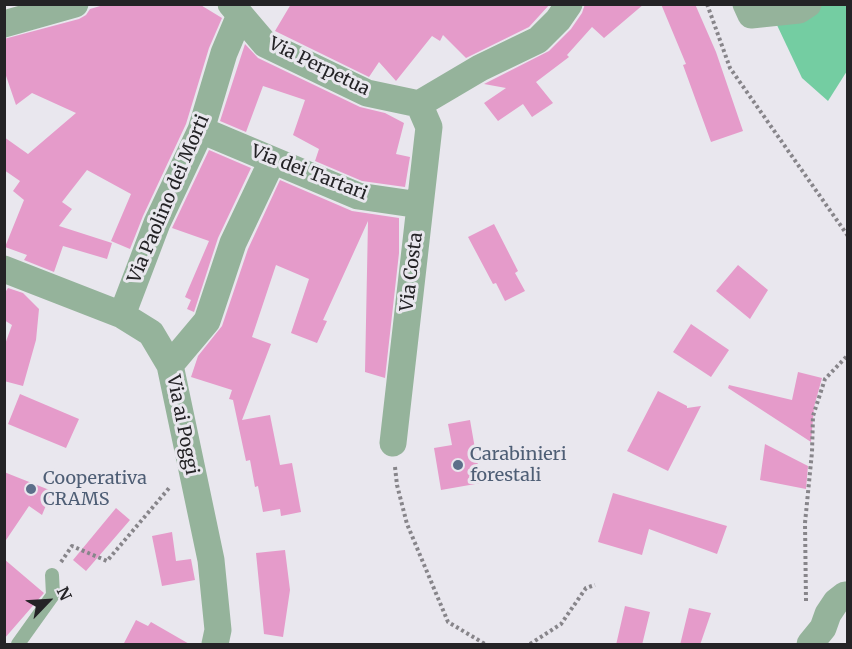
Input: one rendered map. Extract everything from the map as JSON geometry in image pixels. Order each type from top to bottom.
[{"type":"street","points":[[4,24],[75,4]]},
{"type":"street","points":[[419,104],[480,68],[538,40],[558,20],[569,4]]},
{"type":"street","points":[[746,4],[751,15],[799,10],[808,4]]},
{"type":"street","name":"Via Perpetua","points":[[235,10],[265,44],[367,93],[419,104]]},
{"type":"street","name":"Via Paolino dei Morti","points":[[122,315],[157,223],[201,130],[235,10]]},
{"type":"street","name":"Via Costa","points":[[393,442],[429,127],[419,104]]},
{"type":"street","name":"Via dei Tartari","points":[[201,130],[358,196],[420,205]]},
{"type":"street","points":[[170,365],[207,321],[233,243],[272,161]]},
{"type":"street","name":"Via ai Poggi","points":[[4,269],[122,315],[151,333],[170,365],[211,560],[215,640]]},
{"type":"street","points":[[810,645],[824,628],[828,614],[836,602],[848,595]]},
{"type":"lane","points":[[18,645],[53,595],[52,575]]},
{"type":"path","points":[[707,4],[730,68],[848,236]]},
{"type":"path","points":[[806,613],[805,523],[813,416],[825,379],[848,355]]},
{"type":"path","points":[[393,442],[397,485],[407,524],[432,587],[448,622],[485,645]]},
{"type":"path","points":[[52,575],[72,546],[107,561],[190,464]]},
{"type":"path","points":[[530,645],[561,624],[586,588],[595,585]]},
{"type":"green space","points":[[779,5],[847,5],[847,71],[828,101],[802,78],[776,23]]},
{"type":"building","points":[[107,4],[199,4],[222,18],[209,48],[186,124],[130,249],[111,241],[131,194],[87,170],[62,202],[72,209],[59,226],[112,243],[107,259],[63,246],[54,272],[24,260],[27,255],[5,247],[24,200],[13,191],[20,181],[4,170],[4,137],[28,154],[76,113],[32,93],[16,105],[4,70],[4,39],[79,19],[90,9]]},
{"type":"building","points":[[291,4],[550,4],[529,27],[466,58],[443,35],[440,41],[432,36],[396,81],[379,62],[369,77],[275,31]]},
{"type":"building","points":[[585,4],[644,4],[604,38],[592,27],[567,55],[569,57],[536,82],[553,103],[532,117],[523,104],[498,121],[484,103],[506,88],[484,84],[549,51],[571,29]]},
{"type":"building","points":[[661,4],[695,4],[716,52],[743,131],[711,142],[683,65],[686,64]]},
{"type":"building","points":[[245,44],[258,58],[360,107],[385,113],[404,123],[396,154],[410,157],[405,187],[362,181],[315,161],[319,149],[293,135],[305,100],[263,86],[246,132],[220,121]]},
{"type":"building","points":[[209,150],[251,168],[218,238],[194,312],[187,309],[191,300],[185,297],[209,241],[172,228]]},
{"type":"building","points":[[280,180],[352,211],[399,218],[399,253],[385,378],[365,372],[368,221],[323,320],[327,321],[317,343],[291,333],[309,279],[276,265],[252,337],[271,344],[242,420],[270,415],[280,465],[292,463],[301,512],[281,516],[280,509],[263,512],[250,460],[246,461],[233,400],[229,399],[232,390],[191,377],[198,356],[222,326],[248,249]]},
{"type":"building","points":[[494,224],[518,271],[515,273],[525,291],[505,301],[496,283],[493,284],[468,237]]},
{"type":"building","points":[[738,265],[768,290],[750,319],[716,291]]},
{"type":"building","points":[[8,288],[23,293],[39,309],[36,340],[23,386],[4,381],[4,347],[12,325],[4,320],[4,294]]},
{"type":"building","points":[[691,324],[729,350],[711,377],[673,352]]},
{"type":"building","points":[[798,372],[822,378],[814,407],[811,442],[728,388],[729,385],[792,400]]},
{"type":"building","points":[[658,391],[687,408],[701,406],[668,471],[627,451]]},
{"type":"building","points":[[20,394],[79,419],[66,448],[8,424]]},
{"type":"building","name":"Carabinieri forestali","points":[[470,420],[481,483],[441,490],[434,448],[452,445],[448,424]]},
{"type":"building","points":[[765,444],[808,466],[806,489],[760,480]]},
{"type":"building","points":[[4,472],[52,491],[42,515],[29,506],[4,543]]},
{"type":"building","points":[[613,493],[727,526],[717,554],[649,529],[642,555],[598,542]]},
{"type":"building","points":[[116,508],[130,520],[86,571],[73,560]]},
{"type":"building","points":[[172,532],[176,561],[191,559],[195,580],[162,586],[152,536]]},
{"type":"building","points":[[285,550],[290,590],[283,637],[264,634],[256,553]]},
{"type":"building","points":[[4,559],[44,593],[4,639]]},
{"type":"building","points":[[625,606],[650,612],[642,645],[616,645]]},
{"type":"building","points":[[689,608],[711,613],[700,645],[680,645]]},
{"type":"building","points":[[136,620],[148,626],[151,622],[191,645],[123,645]]},
{"type":"place","name":"Carabinieri forestali","points":[[458,465]]},
{"type":"place","name":"Cooperativa CRAMS","points":[[31,489]]}]
